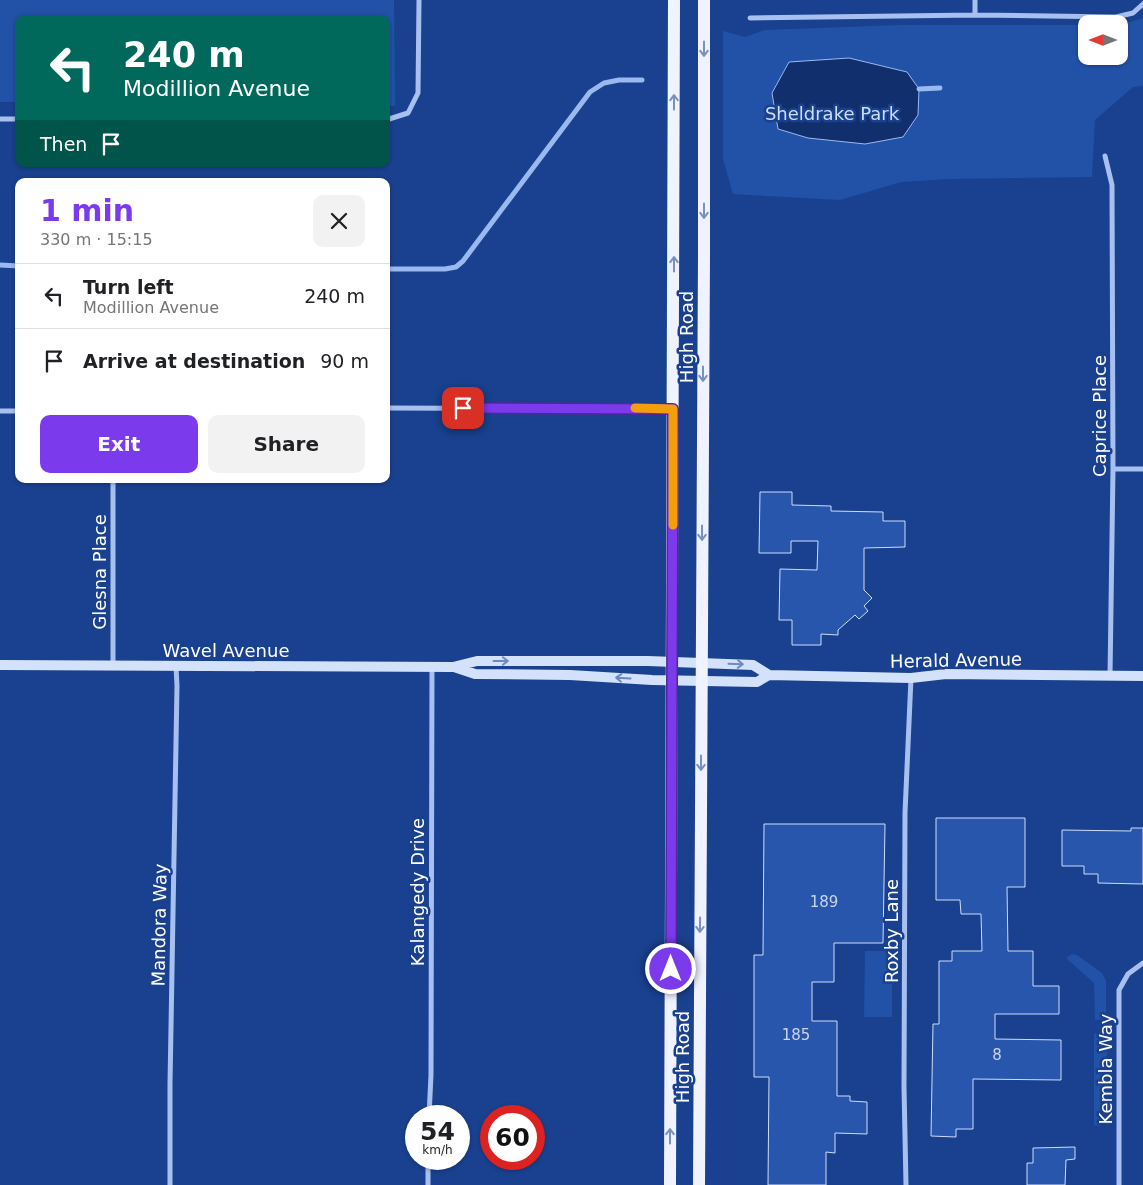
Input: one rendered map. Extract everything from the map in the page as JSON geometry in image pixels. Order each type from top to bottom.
[{"type":"main road","name":"High Road","points":[[670,1185],[674,0]]},
{"type":"main road","name":"High Road","points":[[699,1185],[704,0]]},
{"type":"street","points":[[390,120],[408,112],[418,93],[419,0]]},
{"type":"street","points":[[975,0],[975,15]]},
{"type":"street","points":[[750,18],[975,15],[1116,17],[1133,13],[1143,4]]},
{"type":"street","points":[[0,119],[15,119]]},
{"type":"street","name":"Caprice Place","points":[[1105,156],[1112,185],[1113,469],[1110,676]]},
{"type":"street","points":[[390,408],[673,409]]},
{"type":"street","points":[[0,412],[15,411]]},
{"type":"street","points":[[1113,469],[1143,469]]},
{"type":"street","name":"Glesna Place","points":[[112,665],[113,483]]},
{"type":"street","name":"Wavel Avenue","points":[[0,665],[453,667],[477,662],[701,663]]},
{"type":"street","name":"Herald Avenue","points":[[701,663],[753,664],[769,674],[911,678],[946,674],[1143,676]]},
{"type":"street","name":"Mandora Way","points":[[170,1185],[176,666]]},
{"type":"street","name":"Kalangedy Drive","points":[[430,1105],[432,667]]},
{"type":"street","name":"Wavel Avenue","points":[[453,667],[475,674],[570,675],[672,680]]},
{"type":"street","name":"Herald Avenue","points":[[672,680],[757,682],[769,674]]},
{"type":"street","name":"Roxby Lane","points":[[906,1185],[904,1087],[905,813],[911,678]]},
{"type":"street","name":"Kembla Way","points":[[1119,1185],[1119,990],[1128,974],[1143,963]]},
{"type":"street","points":[[428,1170],[428,1185]]},
{"type":"green space","points":[[0,0],[394,0],[395,106],[390,106],[390,15],[15,15],[15,102],[0,102]]},
{"type":"green space","name":"Sheldrake Park","points":[[1143,18],[1143,86],[1133,87],[1095,120],[1092,177],[949,179],[901,182],[840,200],[733,194],[723,159],[723,31],[745,37],[765,30],[899,25],[1078,25],[1078,65],[1128,65],[1128,22]]},
{"type":"green space","points":[[865,951],[892,951],[892,1017],[864,1017]]},
{"type":"green space","points":[[1072,954],[1077,955],[1102,973],[1106,981],[1106,1014],[1102,1019],[1095,1020],[1094,983],[1066,958]]},
{"type":"green space","points":[[1094,1033],[1106,1037],[1107,1045],[1106,1122],[1099,1126],[1094,1125]]},
{"type":"shaded area","points":[[849,58],[907,72],[919,89],[918,115],[903,137],[865,144],[808,138],[778,129],[772,93],[789,62]]},
{"type":"building","points":[[760,492],[792,492],[792,505],[831,506],[831,511],[883,512],[883,521],[905,521],[905,547],[864,548],[864,590],[872,598],[864,606],[868,611],[859,619],[855,615],[838,630],[838,635],[821,634],[821,645],[792,645],[792,620],[779,620],[780,569],[817,570],[818,541],[791,541],[791,553],[759,553]]},
{"type":"building","points":[[936,818],[1025,818],[1025,887],[1007,887],[1008,951],[1033,951],[1033,986],[1059,986],[1059,1014],[995,1014],[995,1039],[1061,1040],[1061,1080],[973,1079],[973,1129],[956,1129],[956,1137],[931,1136],[933,1024],[939,1024],[939,961],[952,961],[952,951],[982,951],[981,914],[961,914],[960,900],[936,900]]},
{"type":"building","points":[[764,824],[885,824],[883,943],[834,943],[834,982],[812,982],[812,1021],[837,1021],[837,1096],[850,1096],[850,1101],[867,1102],[867,1134],[835,1133],[835,1153],[826,1152],[826,1185],[768,1185],[769,1077],[754,1077],[754,955],[763,955]]},
{"type":"building","points":[[1131,828],[1143,828],[1143,884],[1098,883],[1098,874],[1084,874],[1084,866],[1062,866],[1062,830],[1131,831]]},
{"type":"building","points":[[1075,1147],[1075,1159],[1066,1160],[1065,1185],[1027,1185],[1027,1163],[1033,1163],[1033,1148]]},
{"type":"waterway","points":[[390,269],[445,269],[456,267],[463,261],[590,92],[604,83],[619,80],[642,80]]},
{"type":"waterway","points":[[919,89],[940,88]]},
{"type":"waterway","points":[[0,265],[15,266]]},
{"type":"slow traffic","points":[[635,408],[673,409],[673,525]]},
{"type":"route","points":[[463,408],[673,409],[671,969]]}]
